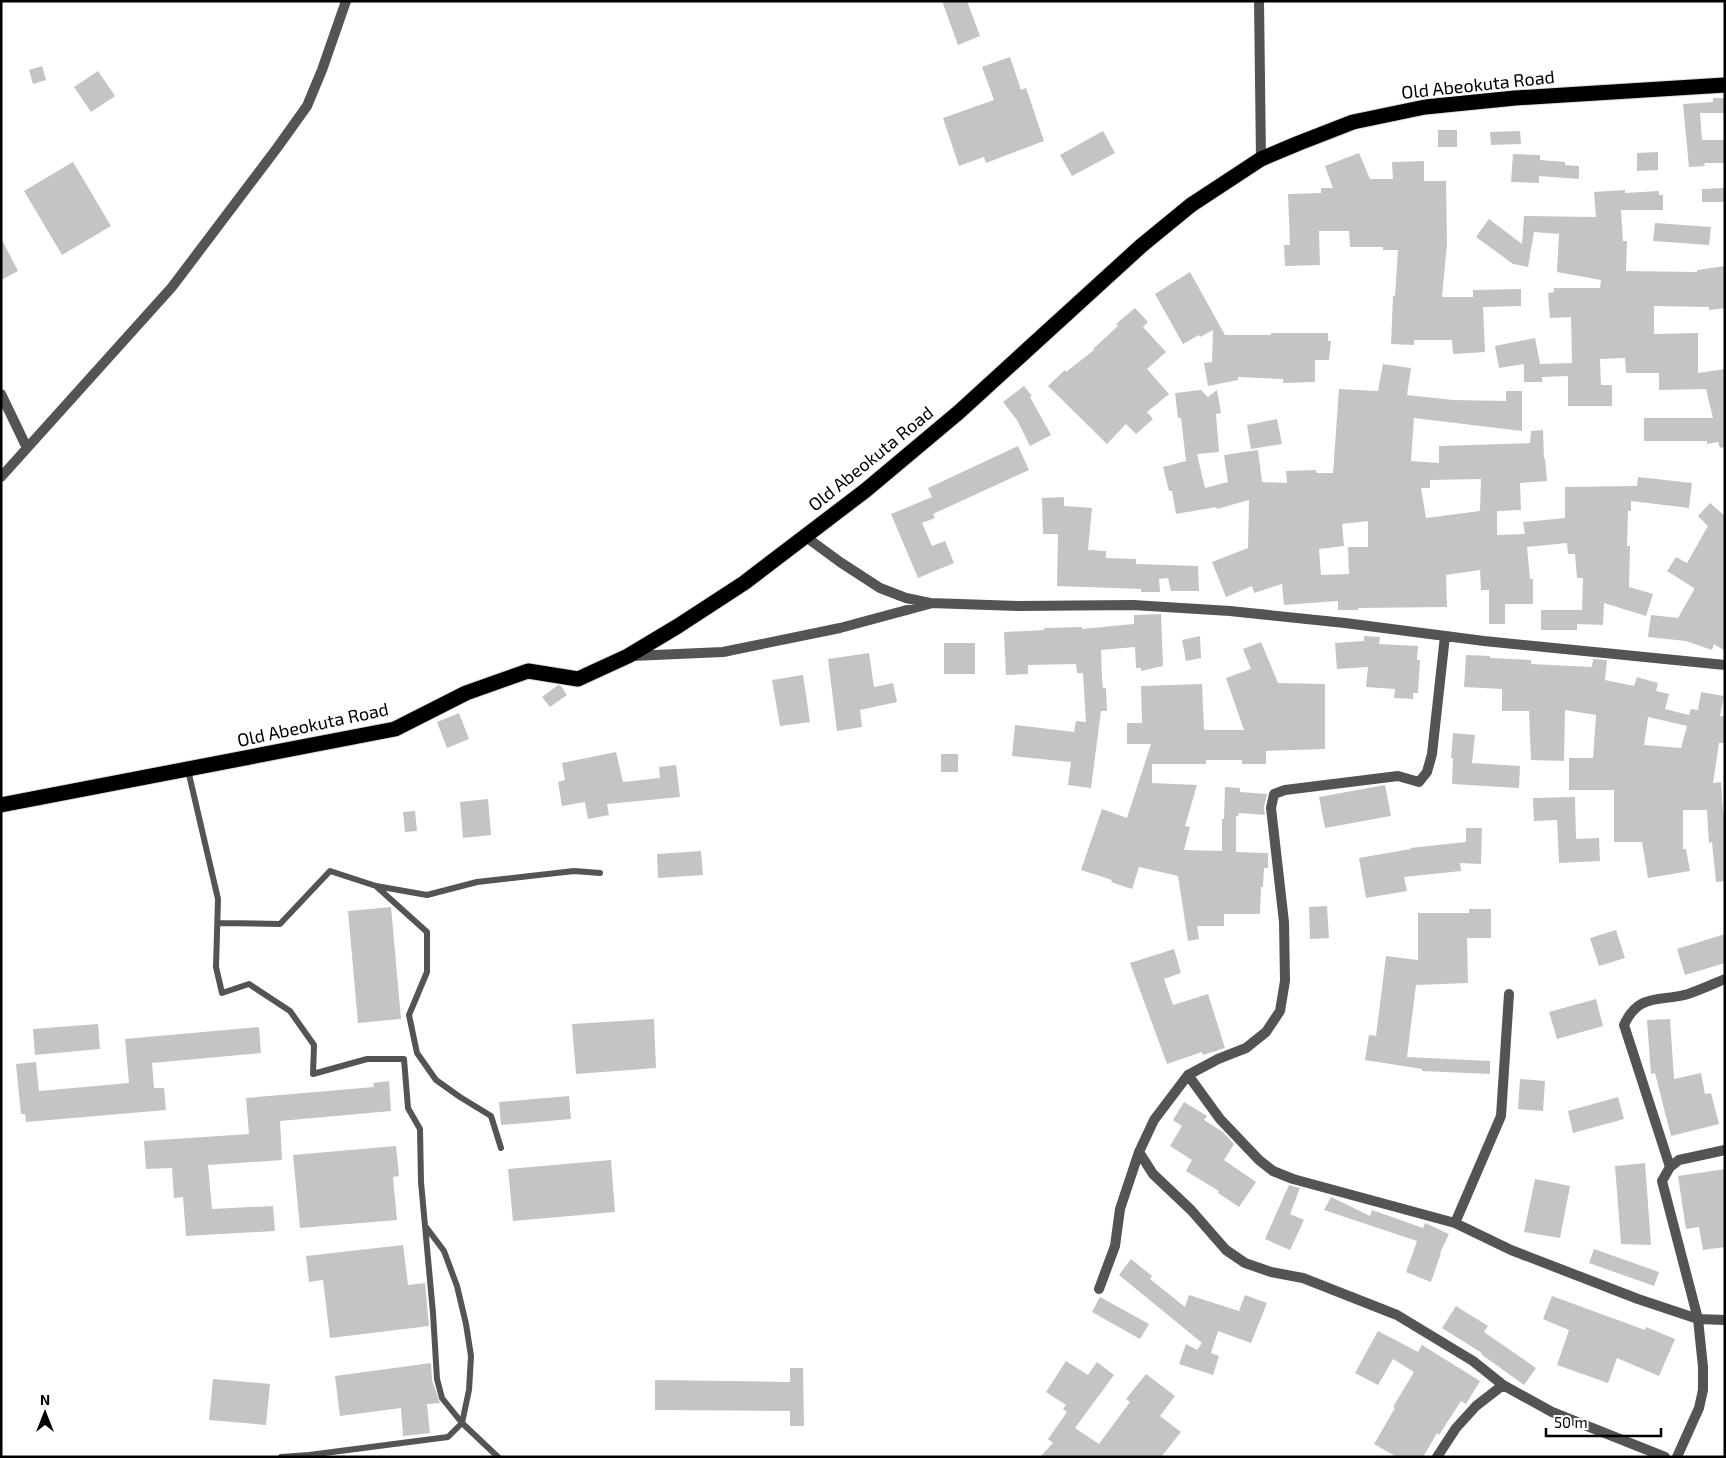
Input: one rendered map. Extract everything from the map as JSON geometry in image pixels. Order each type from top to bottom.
[{"type":"highway","name":"Old Abeokuta Road","points":[[1,806],[395,729],[466,693],[528,671],[578,679],[628,656],[744,583],[866,490],[959,412],[1148,240],[1191,204],[1261,159],[1353,122],[1425,107],[1515,98],[1725,85]]},
{"type":"street","points":[[1,477],[172,287],[277,148],[307,106],[346,1]]},
{"type":"street","points":[[1259,1],[1261,159]]},
{"type":"street","points":[[1,394],[27,448]]},
{"type":"street","points":[[806,537],[880,588],[906,598],[930,603],[1018,606],[1133,605],[1230,611],[1445,636],[1725,665]]},
{"type":"street","points":[[628,656],[723,652],[840,628],[930,603]]},
{"type":"street","points":[[1099,1289],[1115,1246],[1120,1209],[1140,1152],[1154,1120],[1188,1076],[1218,1059],[1246,1048],[1266,1032],[1280,1011],[1285,981],[1284,922],[1271,808],[1274,794],[1285,790],[1398,776],[1418,782],[1428,772],[1432,754],[1445,636]]},
{"type":"street","points":[[1670,1167],[1624,1025],[1629,1014],[1652,998],[1686,994],[1725,979]]},
{"type":"street","points":[[1455,1223],[1501,1116],[1510,994]]},
{"type":"street","points":[[1188,1076],[1220,1119],[1259,1160],[1273,1171],[1312,1185],[1455,1223],[1511,1250],[1638,1299],[1698,1319],[1725,1320]]},
{"type":"street","points":[[1677,1457],[1699,1408],[1703,1390],[1704,1367],[1698,1319],[1662,1181],[1670,1167],[1678,1160],[1725,1150]]},
{"type":"street","points":[[1140,1152],[1154,1174],[1191,1210],[1226,1250],[1245,1263],[1271,1272],[1303,1278],[1397,1315],[1473,1361],[1503,1384],[1552,1412],[1665,1457]]},
{"type":"street","points":[[1437,1457],[1456,1428],[1476,1406],[1503,1384]]},
{"type":"lane","points":[[188,770],[218,899],[216,967],[222,993],[250,984],[290,1011],[314,1045],[313,1074],[367,1059],[404,1059],[408,1108],[420,1128],[421,1182],[437,1379],[442,1398],[462,1422],[498,1457]]},
{"type":"lane","points":[[218,922],[280,924],[330,871],[376,886],[427,895],[477,882],[574,871],[600,873]]},
{"type":"lane","points":[[376,886],[427,932],[427,972],[409,1015],[417,1052],[436,1080],[491,1116],[500,1148]]},
{"type":"lane","points":[[281,1457],[448,1437],[462,1422],[469,1390],[470,1356],[466,1324],[457,1286],[444,1251],[425,1226]]},
{"type":"building","points":[[942,1],[967,1],[980,36],[958,45]]},
{"type":"building","points":[[1010,57],[1021,90],[1026,88],[1044,141],[986,163],[984,157],[959,166],[943,118],[994,100],[982,67]]},
{"type":"building","points":[[42,66],[46,80],[33,84],[29,70]]},
{"type":"building","points":[[98,71],[115,96],[91,112],[74,87]]},
{"type":"building","points":[[1713,98],[1725,98],[1725,113],[1700,113],[1702,140],[1725,140],[1725,163],[1704,163],[1705,166],[1689,167],[1683,104],[1713,102]]},
{"type":"building","points":[[1438,130],[1457,130],[1457,147],[1438,147]]},
{"type":"building","points":[[1103,131],[1115,153],[1072,176],[1060,155]]},
{"type":"building","points":[[1520,131],[1521,144],[1491,145],[1490,132]]},
{"type":"building","points":[[1658,152],[1658,170],[1637,171],[1637,153]]},
{"type":"building","points":[[1359,153],[1370,179],[1393,179],[1392,162],[1424,161],[1424,181],[1446,181],[1447,244],[1442,297],[1473,297],[1473,290],[1521,289],[1521,306],[1483,307],[1485,352],[1453,354],[1452,340],[1414,340],[1414,345],[1391,344],[1393,296],[1395,296],[1398,250],[1383,250],[1383,247],[1350,247],[1349,231],[1319,231],[1320,265],[1285,266],[1284,245],[1290,245],[1288,194],[1321,193],[1321,188],[1333,188],[1325,166]]},
{"type":"building","points":[[1513,154],[1540,155],[1540,160],[1565,162],[1565,165],[1579,166],[1579,179],[1539,176],[1539,183],[1511,182]]},
{"type":"building","points":[[73,162],[111,226],[62,255],[24,191]]},
{"type":"building","points":[[1725,188],[1725,202],[1702,202],[1702,189]]},
{"type":"building","points":[[1625,190],[1625,193],[1659,191],[1659,195],[1663,195],[1663,210],[1621,210],[1623,241],[1627,241],[1626,271],[1697,272],[1697,270],[1725,266],[1725,308],[1709,310],[1709,307],[1654,306],[1654,334],[1698,333],[1698,373],[1725,369],[1725,447],[1720,448],[1718,442],[1707,444],[1707,441],[1644,441],[1644,418],[1713,418],[1706,389],[1659,390],[1659,373],[1626,373],[1625,358],[1600,359],[1601,385],[1612,385],[1612,406],[1568,406],[1568,376],[1542,377],[1542,382],[1524,382],[1524,364],[1499,368],[1495,346],[1535,338],[1540,364],[1572,363],[1571,317],[1550,318],[1548,293],[1554,292],[1554,288],[1600,288],[1601,280],[1557,272],[1559,234],[1534,232],[1528,267],[1513,264],[1476,237],[1489,219],[1522,244],[1524,216],[1596,217],[1594,192]]},
{"type":"building","points":[[1655,223],[1711,227],[1709,245],[1653,241]]},
{"type":"building","points":[[1,238],[18,271],[1,280]]},
{"type":"building","points":[[1190,272],[1225,335],[1328,333],[1328,341],[1331,341],[1329,360],[1315,360],[1315,382],[1283,383],[1283,379],[1238,377],[1238,380],[1208,386],[1204,363],[1212,362],[1213,330],[1183,344],[1155,294]]},
{"type":"building","points":[[1135,308],[1148,322],[1143,327],[1166,352],[1147,369],[1169,394],[1147,412],[1153,419],[1136,434],[1126,424],[1107,444],[1048,386],[1065,370],[1066,372],[1094,350],[1118,326],[1116,324]]},
{"type":"building","points":[[1383,364],[1411,368],[1407,395],[1453,400],[1506,401],[1506,391],[1522,391],[1522,431],[1414,418],[1411,461],[1439,463],[1439,446],[1530,443],[1531,431],[1543,430],[1547,481],[1520,483],[1521,510],[1497,511],[1497,535],[1525,534],[1523,522],[1565,518],[1565,487],[1637,486],[1638,477],[1692,483],[1689,508],[1631,501],[1631,511],[1628,511],[1627,546],[1630,546],[1629,587],[1653,594],[1646,616],[1604,603],[1603,625],[1577,624],[1577,630],[1541,630],[1541,610],[1582,610],[1583,578],[1577,578],[1575,554],[1568,554],[1567,543],[1527,547],[1530,579],[1533,579],[1533,604],[1505,604],[1505,624],[1489,624],[1489,590],[1481,590],[1480,570],[1446,575],[1447,607],[1338,610],[1338,601],[1284,605],[1282,584],[1254,593],[1252,586],[1226,597],[1212,562],[1248,548],[1249,500],[1217,509],[1216,507],[1176,514],[1172,491],[1169,491],[1163,467],[1186,461],[1181,418],[1178,418],[1175,393],[1201,390],[1208,397],[1217,390],[1221,413],[1216,414],[1219,452],[1197,454],[1205,488],[1228,482],[1224,455],[1258,450],[1262,482],[1287,483],[1286,471],[1316,470],[1317,473],[1333,473],[1339,389],[1378,391]],"holes":[[[1481,479],[1480,511],[1426,518],[1421,488],[1430,488],[1430,480]],[[1368,521],[1368,547],[1348,547],[1349,574],[1321,575],[1319,549],[1344,546],[1342,524]]]},
{"type":"building","points":[[1024,386],[1032,396],[1030,397],[1051,435],[1030,446],[1017,420],[1003,402]]},
{"type":"building","points":[[1277,419],[1282,444],[1251,449],[1247,425]]},
{"type":"building","points":[[1018,446],[1029,470],[933,514],[935,518],[922,523],[932,546],[945,541],[954,563],[918,578],[891,514],[932,497],[928,488]]},
{"type":"building","points":[[1064,497],[1064,506],[1092,508],[1088,550],[1106,551],[1106,558],[1136,559],[1136,564],[1198,566],[1199,591],[1171,591],[1168,578],[1159,579],[1160,592],[1141,592],[1141,589],[1057,586],[1058,534],[1043,534],[1042,498]]},
{"type":"building","points":[[1710,503],[1725,516],[1725,651],[1714,644],[1712,650],[1686,641],[1648,637],[1651,615],[1678,618],[1694,590],[1694,588],[1667,571],[1676,557],[1687,563],[1708,526],[1698,516]]},
{"type":"building","points":[[1161,614],[1163,666],[1141,671],[1141,668],[1136,668],[1135,647],[1101,650],[1102,679],[1103,688],[1106,688],[1107,711],[1101,711],[1091,788],[1068,785],[1071,762],[1012,756],[1015,725],[1074,732],[1076,721],[1086,722],[1083,673],[1077,673],[1076,664],[1028,665],[1028,674],[1006,675],[1004,632],[1044,630],[1044,628],[1082,627],[1082,629],[1134,624],[1134,615]]},
{"type":"building","points":[[1200,636],[1201,658],[1186,661],[1182,640]]},
{"type":"building","points":[[1364,636],[1380,637],[1379,644],[1418,646],[1417,660],[1420,660],[1418,693],[1413,693],[1413,699],[1394,698],[1395,689],[1366,687],[1368,667],[1337,669],[1335,643],[1364,641]]},
{"type":"building","points":[[1261,642],[1278,683],[1325,684],[1325,749],[1266,751],[1266,764],[1242,764],[1242,760],[1206,760],[1206,764],[1152,764],[1152,783],[1197,785],[1185,826],[1190,827],[1184,850],[1222,851],[1225,787],[1240,788],[1240,792],[1267,794],[1264,807],[1265,815],[1239,813],[1236,816],[1236,852],[1268,853],[1268,868],[1264,868],[1263,887],[1261,887],[1260,914],[1224,914],[1224,926],[1197,926],[1199,939],[1188,941],[1178,876],[1139,867],[1132,889],[1081,870],[1102,809],[1127,818],[1151,744],[1127,744],[1127,723],[1142,723],[1141,686],[1202,684],[1204,730],[1244,730],[1226,678],[1251,669],[1243,649]]},
{"type":"building","points":[[944,643],[975,643],[975,674],[944,674]]},
{"type":"building","points":[[869,653],[874,687],[893,683],[897,702],[860,710],[862,727],[837,731],[828,659]]},
{"type":"building","points":[[1466,655],[1531,660],[1531,664],[1592,667],[1593,659],[1607,660],[1605,680],[1634,686],[1637,677],[1658,683],[1656,691],[1669,694],[1665,709],[1689,715],[1691,709],[1698,710],[1701,692],[1724,696],[1720,716],[1725,716],[1725,743],[1719,743],[1713,783],[1721,782],[1723,812],[1725,812],[1725,881],[1716,882],[1712,842],[1709,843],[1707,810],[1683,810],[1683,849],[1686,849],[1690,871],[1648,878],[1642,842],[1614,842],[1614,790],[1569,790],[1569,758],[1593,758],[1596,715],[1565,710],[1564,761],[1531,760],[1529,711],[1502,711],[1502,689],[1464,687]],"holes":[[[1648,717],[1687,726],[1681,748],[1644,745]]]},
{"type":"building","points":[[803,675],[810,722],[780,726],[772,680]]},
{"type":"building","points":[[558,685],[561,686],[567,695],[550,707],[542,697]]},
{"type":"building","points":[[459,713],[469,739],[447,748],[437,722]]},
{"type":"building","points":[[1453,733],[1475,735],[1472,763],[1520,766],[1519,788],[1452,784],[1453,758],[1451,758]]},
{"type":"building","points":[[616,752],[623,782],[660,778],[659,767],[676,765],[680,797],[607,804],[609,815],[588,819],[585,802],[562,806],[558,782],[565,780],[562,763]]},
{"type":"building","points":[[941,754],[958,754],[958,772],[941,772]]},
{"type":"building","points":[[1385,785],[1391,816],[1325,828],[1319,797]]},
{"type":"building","points":[[1575,797],[1576,839],[1599,838],[1600,861],[1559,863],[1557,820],[1534,821],[1533,798]]},
{"type":"building","points":[[488,799],[491,835],[463,838],[460,802]]},
{"type":"building","points":[[415,811],[417,831],[405,832],[403,812]]},
{"type":"building","points":[[1466,828],[1482,828],[1481,864],[1460,863],[1461,871],[1404,877],[1407,891],[1366,898],[1359,858],[1410,848],[1466,842]]},
{"type":"building","points":[[701,851],[703,875],[658,878],[657,854]]},
{"type":"building","points":[[1327,906],[1329,938],[1310,939],[1309,907]]},
{"type":"building","points":[[391,907],[401,1019],[358,1023],[348,911]]},
{"type":"building","points":[[1469,909],[1491,909],[1491,938],[1467,938],[1468,983],[1416,985],[1407,1057],[1490,1061],[1490,1074],[1422,1071],[1422,1069],[1365,1060],[1369,1035],[1376,1036],[1386,956],[1418,960],[1418,913],[1469,913]]},
{"type":"building","points":[[1616,930],[1625,958],[1599,966],[1590,938]]},
{"type":"building","points":[[1725,934],[1725,963],[1685,975],[1677,949]]},
{"type":"building","points":[[1174,949],[1181,973],[1164,979],[1173,1005],[1208,994],[1225,1048],[1203,1055],[1202,1052],[1167,1064],[1130,963]]},
{"type":"building","points":[[1596,999],[1603,1026],[1557,1039],[1549,1012]]},
{"type":"building","points":[[654,1019],[656,1068],[576,1074],[572,1024]]},
{"type":"building","points":[[1670,1019],[1674,1079],[1701,1073],[1705,1094],[1711,1093],[1719,1124],[1671,1136],[1655,1073],[1651,1074],[1647,1020]]},
{"type":"building","points":[[98,1024],[100,1049],[35,1055],[33,1029]]},
{"type":"building","points":[[259,1027],[261,1053],[152,1063],[154,1088],[164,1088],[166,1110],[26,1122],[25,1114],[21,1114],[16,1064],[36,1062],[39,1091],[129,1083],[125,1039]]},
{"type":"building","points":[[1520,1079],[1545,1081],[1543,1111],[1518,1109]]},
{"type":"building","points":[[389,1081],[391,1111],[280,1121],[282,1160],[208,1165],[212,1209],[273,1206],[275,1231],[186,1236],[183,1197],[174,1198],[172,1168],[146,1169],[144,1141],[249,1134],[246,1098],[374,1087],[373,1083]]},
{"type":"building","points":[[569,1096],[571,1119],[501,1125],[499,1102]]},
{"type":"building","points":[[1618,1097],[1624,1119],[1573,1133],[1568,1111]]},
{"type":"building","points":[[1184,1102],[1207,1116],[1204,1120],[1223,1132],[1234,1144],[1224,1160],[1256,1182],[1239,1207],[1218,1193],[1219,1191],[1186,1171],[1192,1160],[1170,1146],[1182,1126],[1173,1120]]},
{"type":"building","points":[[396,1146],[399,1176],[393,1177],[397,1220],[300,1228],[293,1155]]},
{"type":"building","points":[[611,1160],[615,1212],[513,1221],[508,1169]]},
{"type":"building","points":[[1645,1163],[1651,1245],[1621,1244],[1615,1166]]},
{"type":"building","points":[[1725,1169],[1725,1247],[1703,1250],[1699,1227],[1686,1229],[1678,1176]]},
{"type":"building","points":[[1535,1179],[1570,1186],[1560,1238],[1524,1232]]},
{"type":"building","points":[[1289,1185],[1300,1188],[1290,1214],[1304,1220],[1290,1250],[1265,1239]]},
{"type":"building","points":[[1331,1197],[1370,1216],[1372,1210],[1423,1228],[1425,1223],[1449,1234],[1440,1253],[1431,1282],[1406,1272],[1417,1241],[1324,1210]]},
{"type":"building","points":[[403,1245],[408,1285],[425,1283],[429,1326],[330,1338],[323,1280],[309,1282],[306,1256]]},
{"type":"building","points":[[1594,1249],[1659,1272],[1654,1286],[1589,1263]]},
{"type":"building","points":[[1131,1259],[1152,1276],[1150,1279],[1185,1307],[1189,1295],[1239,1311],[1245,1295],[1267,1303],[1251,1343],[1218,1331],[1211,1353],[1219,1356],[1213,1375],[1179,1364],[1186,1344],[1197,1350],[1202,1343],[1119,1275]]},
{"type":"building","points":[[1552,1296],[1645,1330],[1646,1327],[1675,1339],[1659,1376],[1617,1358],[1608,1383],[1557,1365],[1569,1330],[1543,1319]]},
{"type":"building","points":[[1100,1297],[1149,1324],[1140,1339],[1092,1312]]},
{"type":"building","points":[[1456,1306],[1488,1326],[1484,1332],[1536,1368],[1524,1385],[1482,1353],[1442,1328]]},
{"type":"building","points":[[1378,1331],[1418,1352],[1422,1345],[1480,1381],[1466,1404],[1461,1401],[1439,1435],[1437,1433],[1423,1457],[1397,1457],[1374,1444],[1414,1372],[1393,1359],[1378,1385],[1355,1373]]},
{"type":"building","points":[[1066,1361],[1088,1375],[1097,1362],[1114,1375],[1075,1428],[1099,1444],[1130,1402],[1126,1399],[1146,1374],[1175,1396],[1160,1416],[1181,1432],[1161,1457],[1040,1457],[1053,1443],[1048,1439],[1067,1412],[1063,1409],[1066,1405],[1046,1392]]},
{"type":"building","points":[[431,1363],[432,1380],[440,1403],[427,1404],[430,1433],[403,1436],[401,1408],[340,1416],[335,1376]]},
{"type":"building","points":[[790,1368],[803,1368],[804,1426],[790,1426],[790,1411],[655,1410],[655,1380],[790,1382]]},
{"type":"building","points":[[213,1379],[270,1384],[266,1425],[209,1420]]}]
